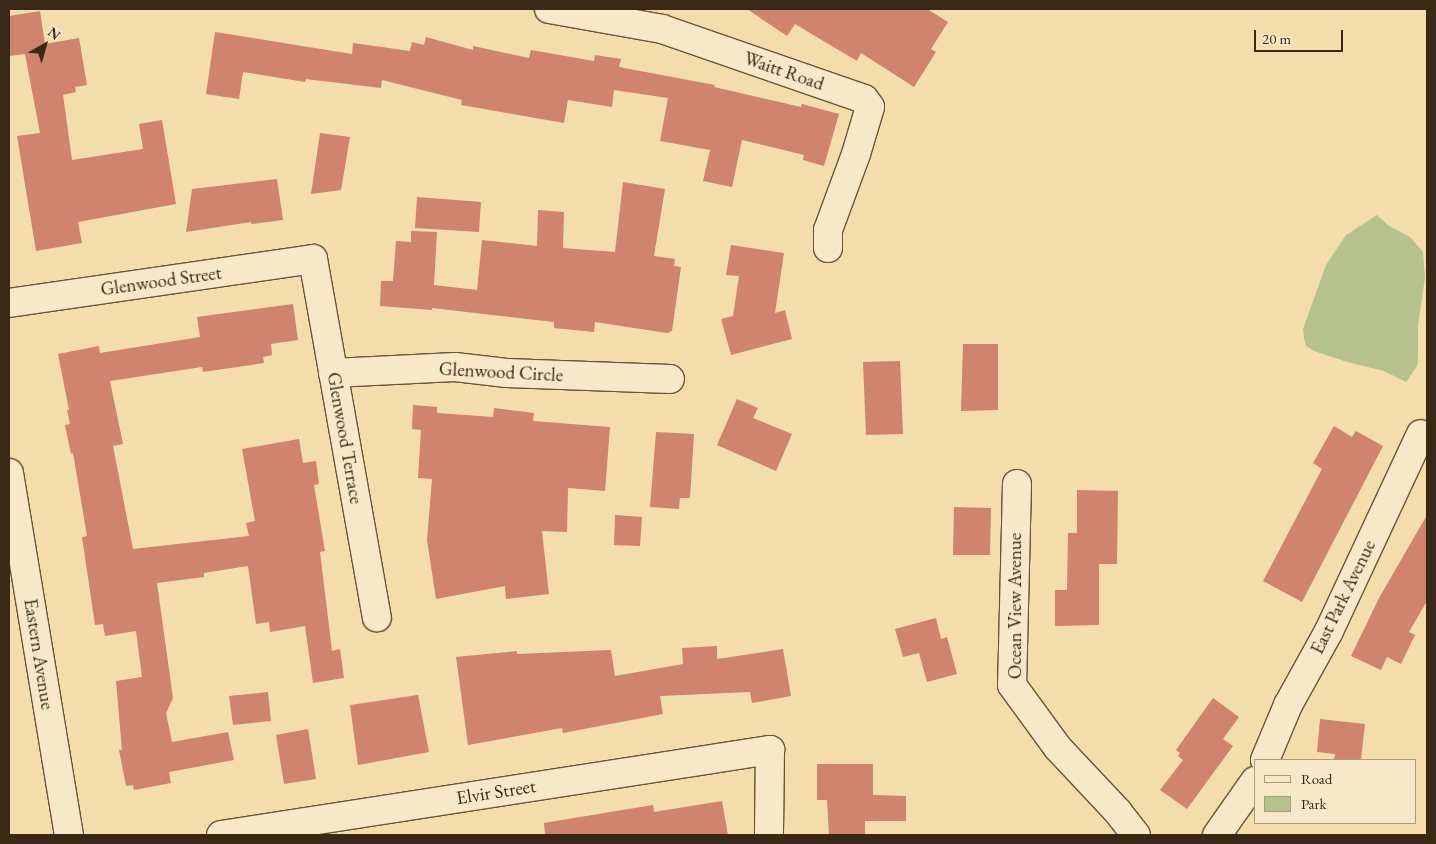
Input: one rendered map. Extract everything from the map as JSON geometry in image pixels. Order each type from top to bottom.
[{"type":"street","name":"Waitt Road","points":[[549,9],[662,29],[864,99],[870,107],[856,154],[828,230],[828,248]]},
{"type":"street","name":"Glenwood Street","points":[[9,303],[313,260]]},
{"type":"street","name":"Glenwood Terrace","points":[[313,260],[377,617]]},
{"type":"street","name":"Glenwood Circle","points":[[333,372],[456,367],[507,373],[670,379]]},
{"type":"street","name":"East Park Avenue","points":[[1265,759],[1288,705],[1329,632],[1421,434]]},
{"type":"street","name":"Eastern Avenue","points":[[9,473],[69,835]]},
{"type":"street","name":"Ocean View Avenue","points":[[1017,484],[1012,685],[1058,748],[1118,812],[1136,835]]},
{"type":"street","name":"Elvir Street","points":[[221,835],[770,750],[769,835]]},
{"type":"street","points":[[1218,835],[1254,783]]},
{"type":"green space","points":[[1377,215],[1389,226],[1410,237],[1423,252],[1425,278],[1418,325],[1417,366],[1406,382],[1384,371],[1347,362],[1314,351],[1306,346],[1304,338],[1303,329],[1326,265],[1346,235]]},
{"type":"building","points":[[747,9],[927,9],[948,22],[931,49],[936,52],[914,87],[861,53],[857,61],[795,24],[787,36]]},
{"type":"building","points":[[40,11],[45,44],[79,38],[87,85],[75,87],[76,92],[63,95],[72,160],[143,149],[139,124],[162,120],[176,204],[78,222],[82,243],[36,251],[17,136],[40,133],[25,54],[9,56],[9,16]]},
{"type":"building","points":[[215,32],[352,54],[353,43],[410,51],[412,42],[424,45],[426,37],[473,50],[473,46],[529,58],[531,50],[594,61],[595,55],[621,59],[619,67],[715,85],[714,87],[801,107],[802,104],[839,114],[824,166],[803,160],[804,155],[742,140],[732,187],[703,181],[710,150],[660,141],[668,98],[614,90],[612,107],[568,100],[564,123],[461,105],[462,100],[382,80],[381,88],[306,79],[305,82],[243,72],[239,99],[206,94]]},
{"type":"building","points":[[320,133],[350,137],[341,190],[311,194]]},
{"type":"building","points":[[277,179],[283,220],[251,224],[251,222],[186,232],[192,189]]},
{"type":"building","points":[[623,182],[665,189],[654,256],[675,259],[674,266],[681,267],[672,331],[667,333],[595,322],[594,332],[554,328],[554,322],[432,308],[432,310],[380,306],[381,281],[393,281],[396,241],[411,242],[411,231],[437,232],[434,285],[477,290],[482,240],[537,246],[538,210],[564,212],[563,248],[615,252]]},
{"type":"building","points":[[417,197],[481,202],[479,232],[415,228]]},
{"type":"building","points":[[731,245],[784,253],[775,313],[785,310],[792,339],[731,355],[721,319],[733,316],[739,276],[726,275]]},
{"type":"building","points":[[293,304],[298,340],[271,344],[272,355],[263,357],[264,363],[203,372],[202,367],[110,381],[123,444],[113,446],[133,549],[249,536],[246,523],[255,521],[242,449],[299,439],[303,463],[316,461],[319,484],[314,485],[325,551],[320,552],[332,651],[340,649],[344,678],[313,683],[305,626],[270,632],[269,622],[256,624],[248,566],[204,573],[204,577],[157,583],[173,698],[166,713],[172,742],[228,732],[234,760],[169,772],[171,783],[134,790],[133,785],[126,786],[119,750],[122,750],[116,681],[142,677],[136,631],[105,636],[103,624],[95,625],[82,537],[87,536],[73,453],[71,454],[65,425],[70,424],[67,410],[69,410],[58,354],[99,346],[100,353],[200,337],[197,317]]},
{"type":"building","points":[[963,344],[998,344],[998,410],[961,411]]},
{"type":"building","points":[[900,361],[903,434],[866,435],[863,362]]},
{"type":"building","points":[[737,399],[758,408],[753,418],[792,434],[776,471],[717,445]]},
{"type":"building","points":[[413,405],[437,407],[437,413],[493,417],[494,408],[534,413],[533,421],[610,427],[605,491],[568,488],[567,532],[542,531],[549,594],[506,599],[505,586],[436,599],[427,540],[432,479],[418,478],[421,430],[412,429]]},
{"type":"building","points":[[1334,426],[1352,437],[1356,431],[1383,446],[1302,602],[1263,581],[1322,469],[1313,463]]},
{"type":"building","points":[[656,432],[694,434],[690,498],[680,498],[679,509],[650,507]]},
{"type":"building","points":[[1077,490],[1118,491],[1117,564],[1099,564],[1099,625],[1055,626],[1055,590],[1067,590],[1068,533],[1077,533]]},
{"type":"building","points":[[954,507],[991,508],[990,555],[953,555]]},
{"type":"building","points":[[615,515],[642,517],[640,546],[614,545]]},
{"type":"building","points":[[1427,515],[1427,601],[1409,632],[1415,635],[1401,664],[1387,657],[1381,670],[1351,656],[1379,598]]},
{"type":"building","points":[[936,618],[941,639],[947,637],[957,674],[927,682],[919,653],[903,657],[895,629]]},
{"type":"building","points":[[717,646],[717,659],[783,649],[791,696],[752,703],[750,692],[660,696],[663,714],[563,733],[562,728],[468,745],[456,657],[517,651],[517,654],[611,650],[615,676],[683,664],[682,648]]},
{"type":"building","points":[[268,692],[271,721],[233,725],[229,696]]},
{"type":"building","points":[[418,695],[429,752],[358,765],[350,705]]},
{"type":"building","points":[[1213,698],[1239,717],[1223,739],[1233,746],[1187,809],[1160,790],[1183,760],[1178,756],[1180,753],[1176,750]]},
{"type":"building","points":[[1320,719],[1365,724],[1361,759],[1334,759],[1335,754],[1317,752]]},
{"type":"building","points":[[308,729],[316,779],[284,784],[276,735]]},
{"type":"building","points":[[817,764],[873,764],[873,795],[906,796],[906,821],[865,821],[865,835],[829,835],[827,800],[817,800]]},
{"type":"building","points":[[722,801],[728,835],[545,835],[544,823],[653,805],[654,812]]}]
